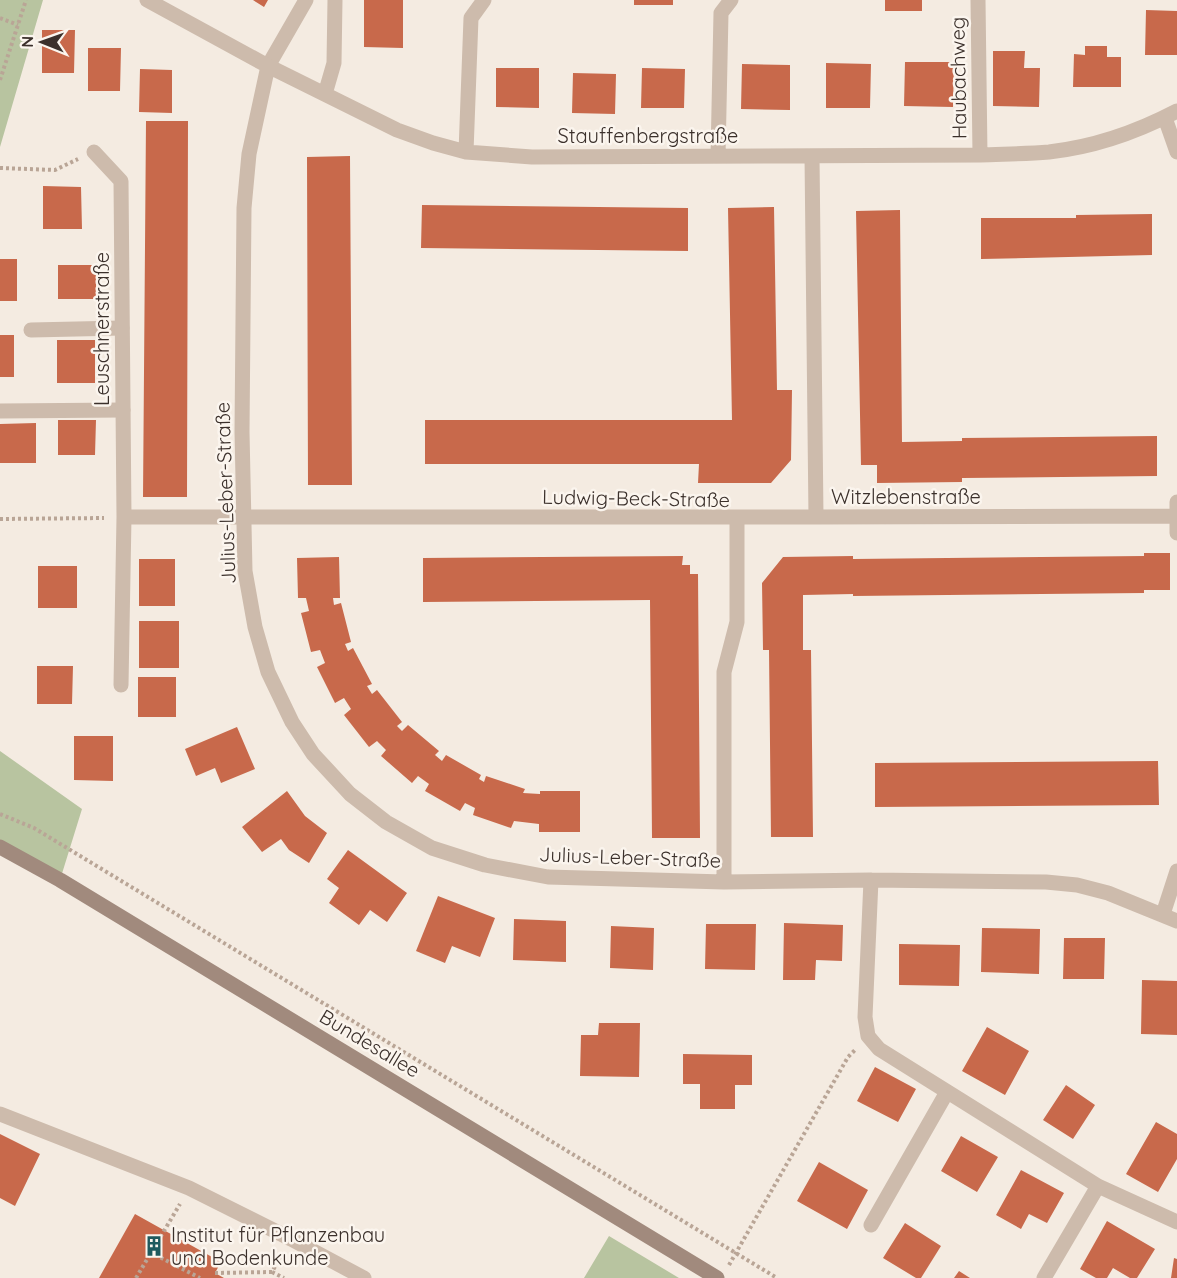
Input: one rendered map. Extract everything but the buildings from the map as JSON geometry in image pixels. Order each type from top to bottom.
[{"type":"main road","name":"Bundesallee","points":[[0,848],[60,880],[721,1274]]},
{"type":"street","name":"Stauffenbergstraße","points":[[147,0],[268,66],[397,130],[466,152],[532,157],[1048,152],[1082,147],[1113,138],[1171,115]]},
{"type":"street","name":"Julius-Leber-Straße","points":[[306,0],[268,66],[249,154],[244,208],[243,517],[245,571],[255,627],[268,672],[292,722],[313,754],[350,794],[386,822],[432,848],[485,865],[548,877],[724,882],[871,880],[1046,882],[1077,885],[1108,893],[1177,921]]},
{"type":"street","points":[[324,94],[334,63],[335,0]]},
{"type":"street","points":[[466,152],[471,18],[484,0]]},
{"type":"street","points":[[718,156],[721,13],[730,0]]},
{"type":"street","name":"Haubachweg","points":[[978,0],[980,154]]},
{"type":"street","points":[[1171,115],[1177,152]]},
{"type":"street","name":"Leuschnerstraße","points":[[94,152],[121,181],[124,518],[121,685]]},
{"type":"street","name":"Witzlebenstraße","points":[[812,156],[816,517],[1177,516]]},
{"type":"street","points":[[31,330],[122,328]]},
{"type":"street","points":[[0,411],[123,410]]},
{"type":"street","points":[[1177,502],[1177,533]]},
{"type":"street","points":[[124,518],[243,517]]},
{"type":"street","name":"Ludwig-Beck-Straße","points":[[243,517],[737,517],[737,622],[724,672],[724,882]]},
{"type":"street","points":[[737,517],[816,517]]},
{"type":"street","points":[[1163,914],[1177,870]]},
{"type":"street","points":[[871,880],[865,1017],[868,1036],[879,1049],[1098,1186],[1177,1222]]},
{"type":"street","points":[[872,1225],[947,1092]]},
{"type":"street","points":[[0,1114],[189,1188],[364,1278]]},
{"type":"street","points":[[1044,1278],[1098,1186]]},
{"type":"path","points":[[0,80],[26,0]]},
{"type":"path","points":[[0,18],[18,25]]},
{"type":"path","points":[[0,168],[56,170],[94,152]]},
{"type":"path","points":[[0,519],[124,518]]},
{"type":"path","points":[[0,814],[34,828],[777,1278]]},
{"type":"path","points":[[721,1274],[736,1253],[848,1057],[868,1036]]},
{"type":"path","points":[[136,1278],[189,1188]]},
{"type":"path","points":[[272,1272],[291,1239]]},
{"type":"path","points":[[150,1252],[200,1278]]},
{"type":"path","points":[[215,1273],[272,1272],[284,1278]]},
{"type":"green space","points":[[0,0],[43,0],[0,147]]},
{"type":"green space","points":[[0,751],[82,809],[60,880],[0,851]]},
{"type":"green space","points":[[609,1236],[679,1278],[584,1278]]},
{"type":"place","name":"Institut für Pflanzenbau und Bodenkunde","points":[[154,1246]]}]
